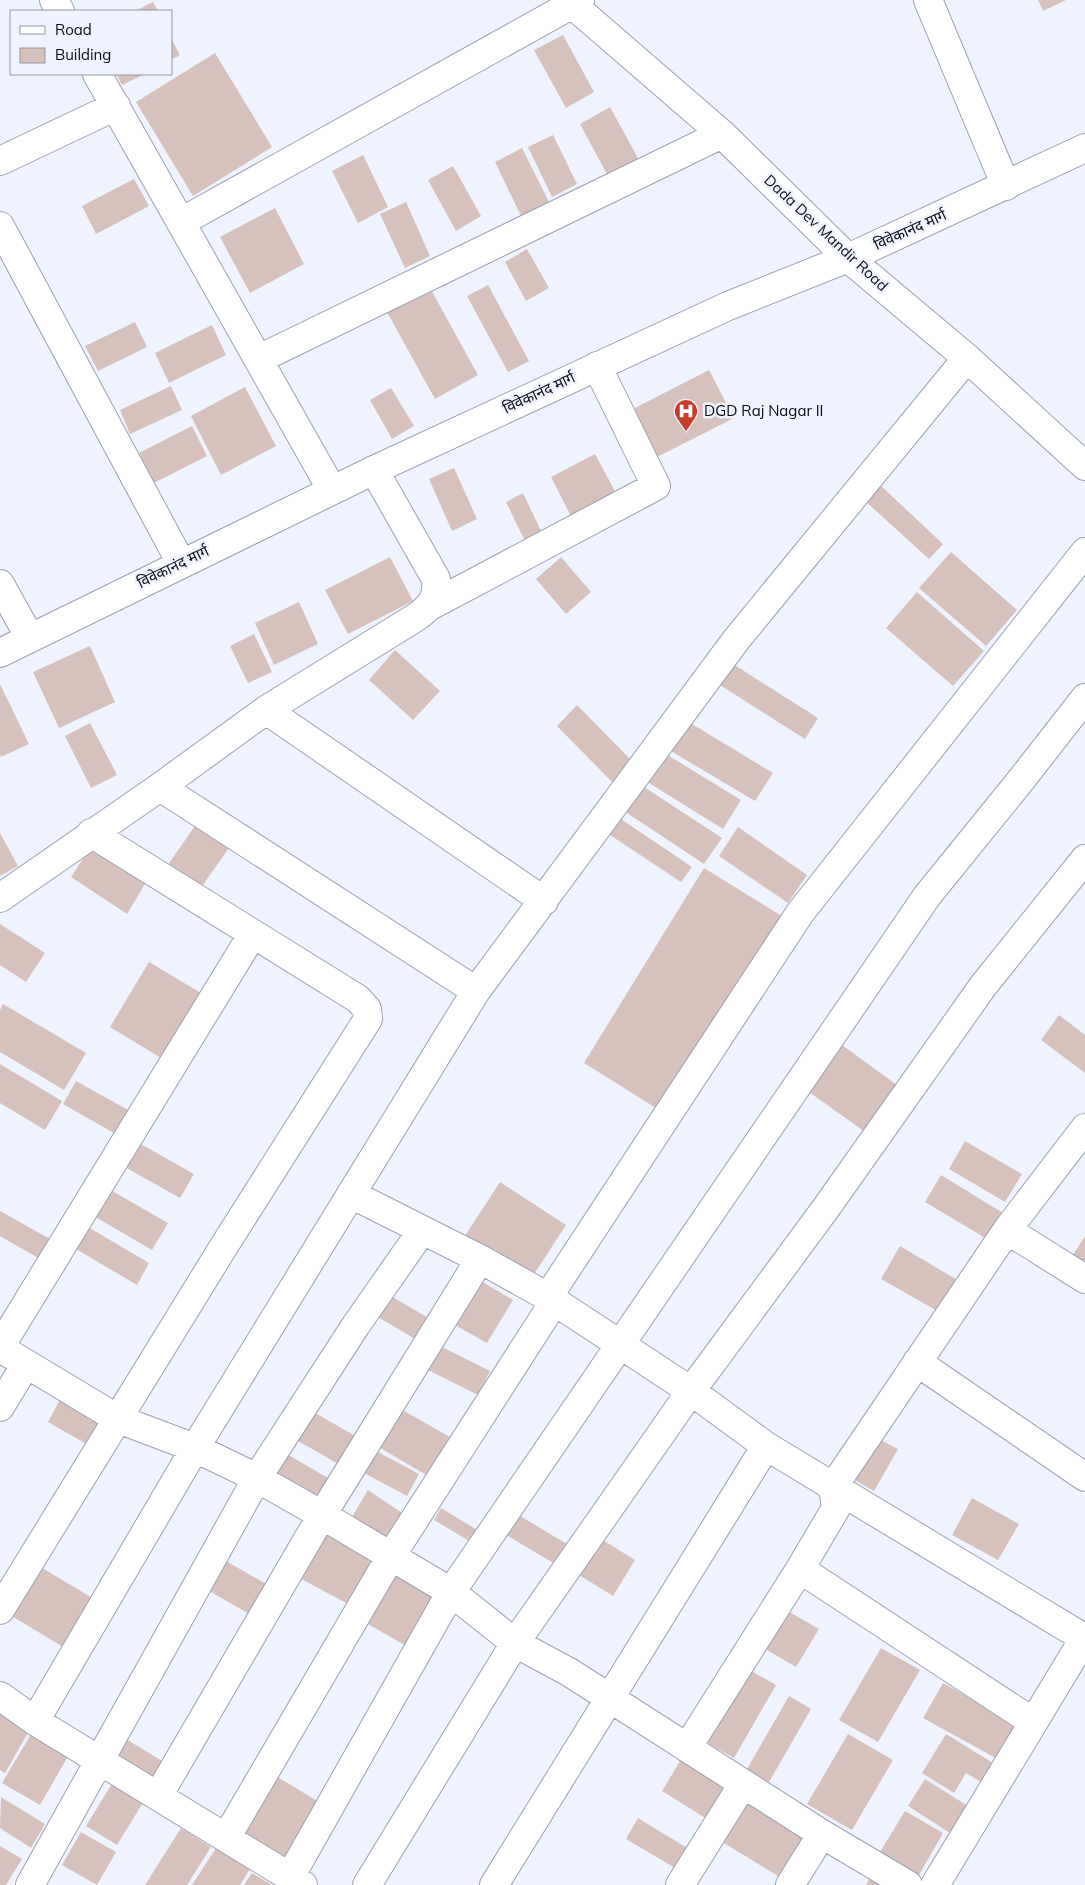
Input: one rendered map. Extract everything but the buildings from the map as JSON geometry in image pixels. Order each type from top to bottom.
[{"type":"street","points":[[928,0],[1006,186]]},
{"type":"street","points":[[181,222],[573,2]]},
{"type":"street","name":"Dada Dev Mandir Road","points":[[573,2],[722,134],[848,258],[967,358],[1085,466]]},
{"type":"street","points":[[98,75],[332,490]]},
{"type":"street","points":[[0,161],[116,106]]},
{"type":"street","points":[[258,359],[722,134]]},
{"type":"street","name":"विवेकानंद मार्ग","points":[[0,653],[374,470],[728,306],[848,258],[1085,148]]},
{"type":"street","points":[[0,226],[181,563]]},
{"type":"street","points":[[35,1722],[194,1448],[476,991],[736,640],[967,358]]},
{"type":"street","points":[[0,898],[91,833],[160,787],[266,710],[418,616],[432,605],[656,486],[598,366]]},
{"type":"street","points":[[374,470],[436,579],[437,590],[432,605]]},
{"type":"street","points":[[226,1838],[391,1556],[551,1300],[800,912],[1085,552]]},
{"type":"street","points":[[0,584],[30,638]]},
{"type":"street","points":[[0,1696],[35,1722],[296,1881],[451,1592],[927,896],[1085,698]]},
{"type":"street","points":[[266,710],[544,901]]},
{"type":"street","points":[[160,787],[476,991]]},
{"type":"street","points":[[0,1610],[368,1020],[367,1009],[358,999],[252,935],[91,833]]},
{"type":"street","points":[[367,1885],[516,1643],[691,1391],[826,1208],[983,986],[1085,859]]},
{"type":"street","points":[[252,935],[0,1348],[118,1419],[194,1448],[257,1478],[322,1515],[451,1592],[516,1643],[569,1672],[822,1834],[908,1885]]},
{"type":"street","points":[[687,1748],[800,1569],[836,1508],[833,1487],[1007,1230],[1085,1128]]},
{"type":"street","points":[[351,1194],[480,1260],[551,1300],[691,1391],[766,1446],[1084,1637],[935,1885]]},
{"type":"street","points":[[1007,1230],[1085,1279]]},
{"type":"street","points":[[30,1885],[257,1478],[356,1326],[422,1232]]},
{"type":"street","points":[[158,1796],[322,1515],[480,1260]]},
{"type":"street","points":[[917,1362],[1085,1477]]},
{"type":"street","points":[[0,1407],[26,1364]]},
{"type":"street","points":[[494,1885],[766,1446]]},
{"type":"street","points":[[800,1569],[1033,1722]]},
{"type":"street","points":[[680,1885],[743,1784]]},
{"type":"street","points":[[790,1885],[822,1834]]},
{"type":"place","name":"DGD Raj Nagar II","points":[[686,432]]}]
